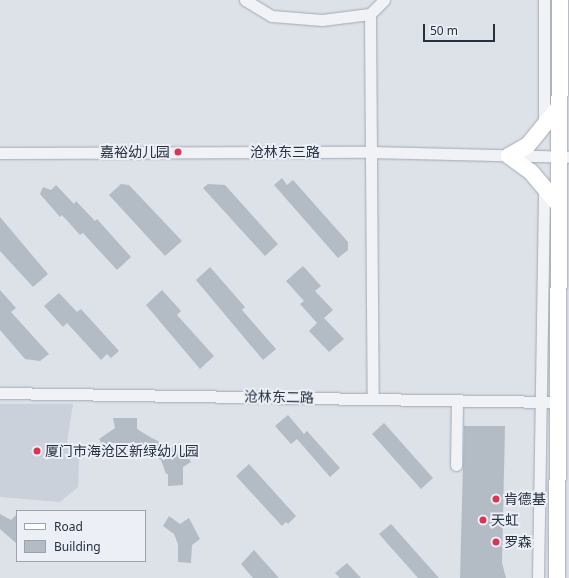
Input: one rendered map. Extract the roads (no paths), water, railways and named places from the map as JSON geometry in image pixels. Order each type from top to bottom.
[{"type":"street","points":[[245,0],[272,16],[322,20],[370,14],[384,0]]},
{"type":"street","points":[[544,0],[544,127]]},
{"type":"street","points":[[557,578],[559,205],[564,157],[559,107],[560,0]]},
{"type":"street","points":[[370,14],[373,399]]},
{"type":"street","points":[[559,107],[528,145],[509,156],[531,172],[559,205]]},
{"type":"street","name":"沧林东三路","points":[[0,153],[370,152],[564,157]]},
{"type":"street","points":[[538,578],[539,402],[544,187]]},
{"type":"street","name":"沧林东二路","points":[[0,393],[557,402]]},
{"type":"street","points":[[456,465],[457,400]]},
{"type":"place","name":"嘉裕幼儿园","points":[[178,152]]},
{"type":"place","name":"厦门市海沧区新绿幼儿园","points":[[37,451]]},
{"type":"place","name":"肯德基","points":[[496,499]]},
{"type":"place","name":"天虹","points":[[483,520]]},
{"type":"place","name":"罗森","points":[[496,542]]}]
